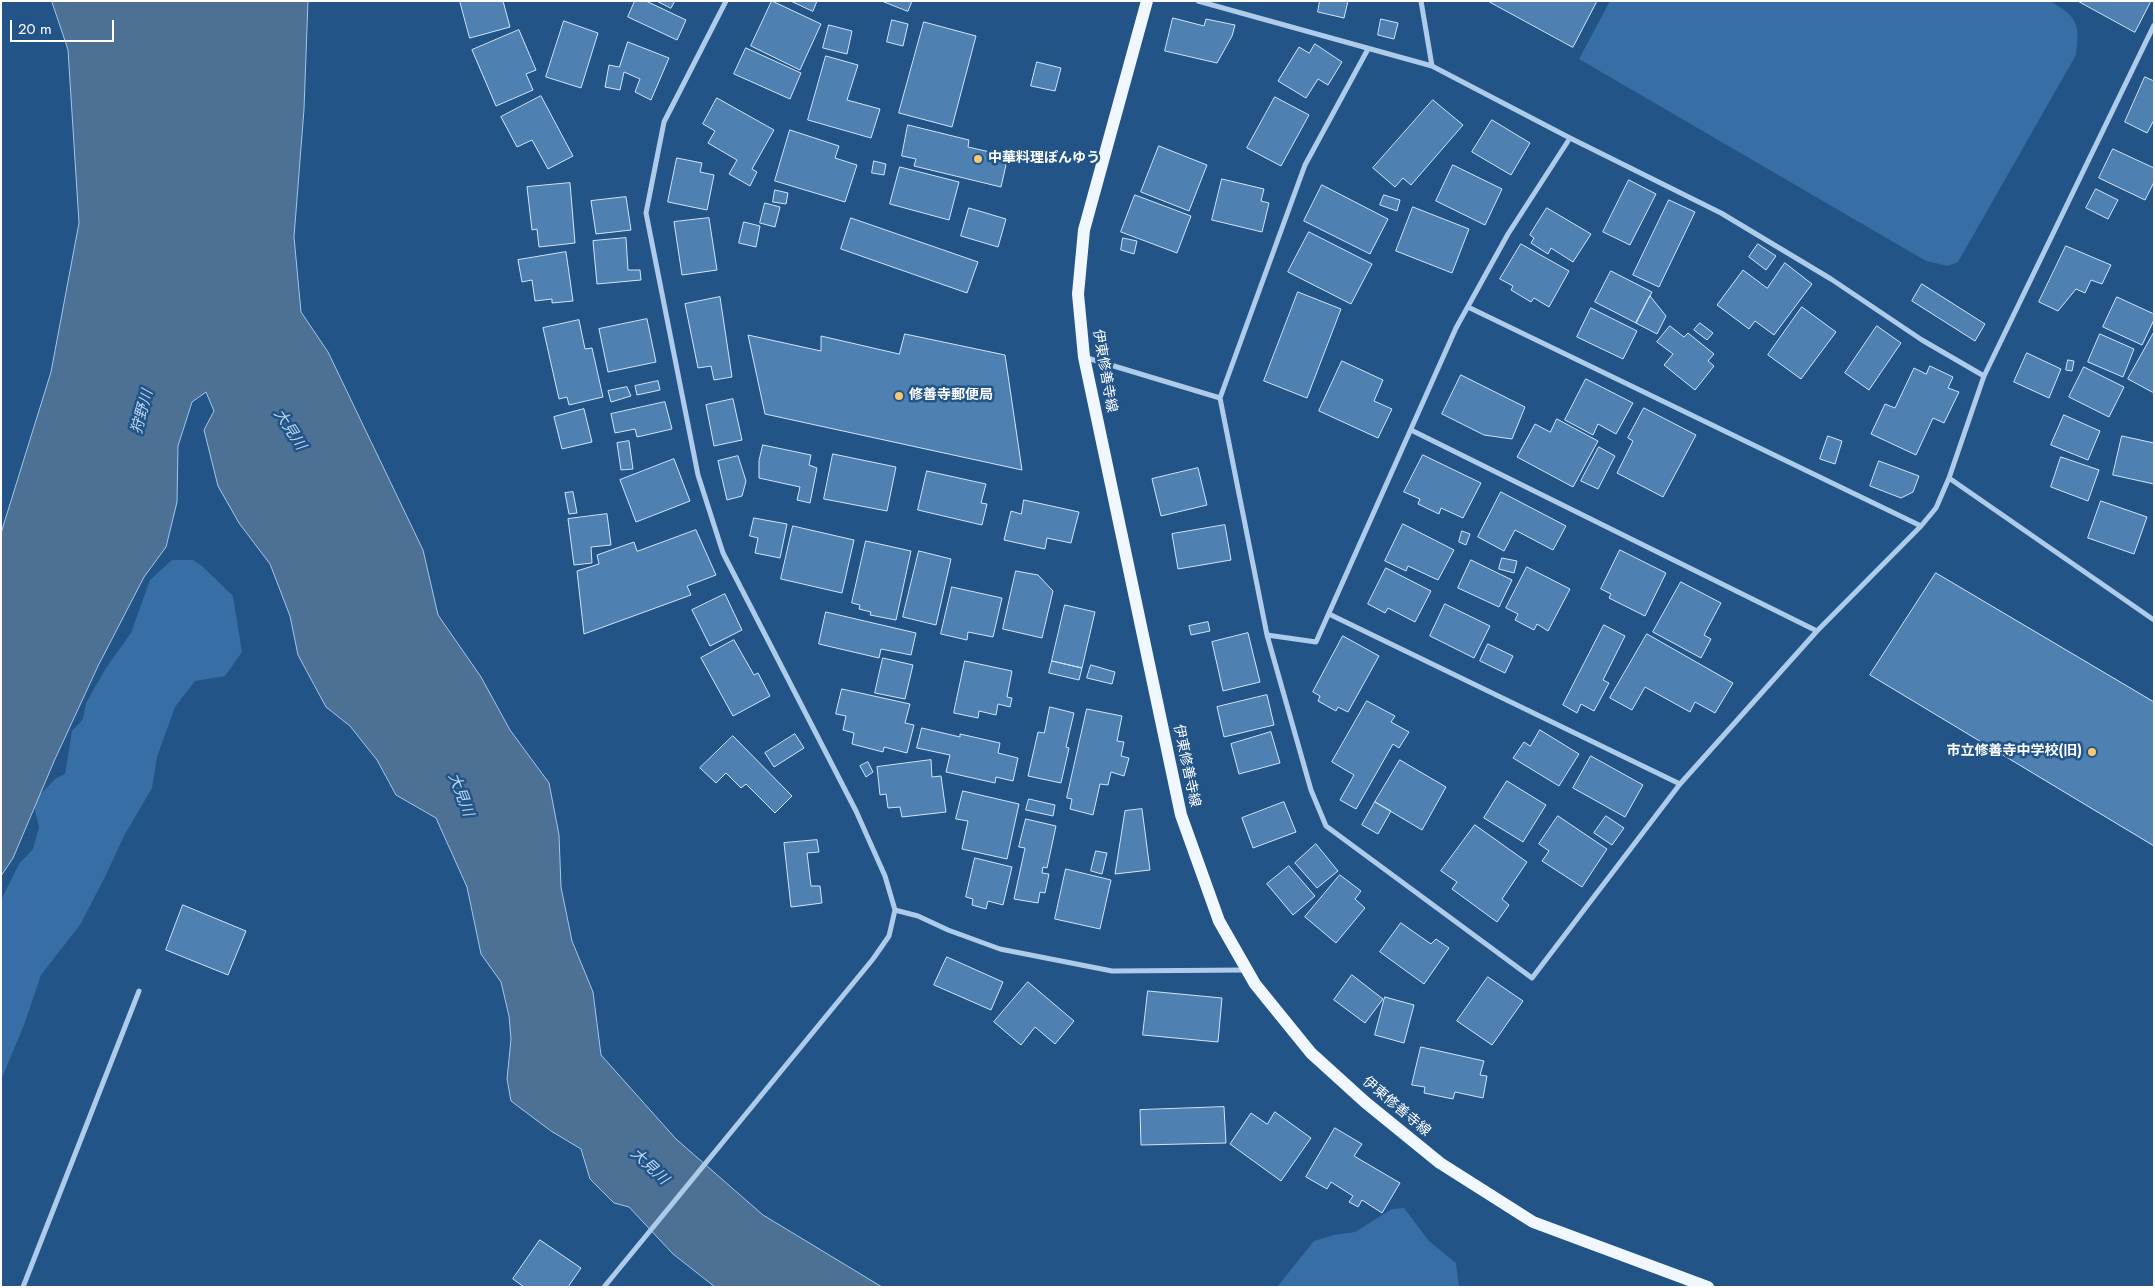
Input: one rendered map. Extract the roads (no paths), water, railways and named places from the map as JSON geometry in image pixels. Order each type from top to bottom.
[{"type":"main road","name":"伊東修善寺線","points":[[1147,1],[1084,230],[1078,294],[1084,357],[1181,815],[1220,921],[1255,984],[1311,1053],[1365,1102],[1440,1163],[1533,1222],[1708,1287]]},
{"type":"street","points":[[604,1287],[872,959],[889,936],[894,910],[885,876],[856,811],[723,553],[698,475],[646,213],[664,122],[726,1]]},
{"type":"street","points":[[1198,1],[1432,66],[1570,138],[1721,213],[1831,279],[1922,340],[1984,376]]},
{"type":"street","points":[[1421,1],[1432,66]]},
{"type":"street","points":[[1368,49],[1305,165],[1220,398],[1267,635],[1311,790],[1326,826],[1532,978],[1680,784],[1817,631],[1921,526],[1936,508],[1949,478],[1984,376],[2154,25]]},
{"type":"street","points":[[1267,635],[1316,642],[1456,328],[1508,234],[1570,138]]},
{"type":"street","points":[[1468,308],[1921,526]]},
{"type":"street","points":[[1084,357],[1220,398]]},
{"type":"street","points":[[1411,430],[1817,631]]},
{"type":"street","points":[[1949,478],[2154,620]]},
{"type":"street","points":[[1329,614],[1680,784]]},
{"type":"street","points":[[894,910],[918,916],[948,930],[1000,949],[1112,971],[1247,970]]},
{"type":"street","points":[[24,1287],[139,991]]},
{"type":"water","points":[[52,1],[308,1],[304,109],[294,237],[301,312],[328,352],[423,550],[438,615],[481,677],[510,730],[549,783],[559,835],[561,887],[572,941],[593,992],[601,1055],[676,1139],[763,1215],[882,1287],[715,1287],[673,1254],[629,1207],[614,1203],[590,1179],[581,1149],[551,1131],[511,1101],[507,1079],[511,1039],[509,1016],[501,982],[481,954],[467,887],[436,818],[396,795],[377,760],[350,726],[326,707],[298,655],[290,616],[270,564],[239,523],[218,486],[204,430],[214,411],[206,392],[192,402],[178,446],[177,502],[166,547],[144,577],[98,666],[55,759],[13,858],[1,876],[1,533],[51,372],[79,223],[68,50]]},
{"type":"place","name":"中華料理ぽんゆう","points":[[978,159]]},
{"type":"place","name":"修善寺郵便局","points":[[899,396]]},
{"type":"place","name":"市立修善寺中学校(旧)","points":[[2092,752]]},
{"type":"water label","name":"狩野川","points":[[143,412]]},
{"type":"water label","name":"大見川","points":[[289,430]]},
{"type":"water label","name":"大見川","points":[[460,795]]},
{"type":"water label","name":"大見川","points":[[649,1167]]}]
